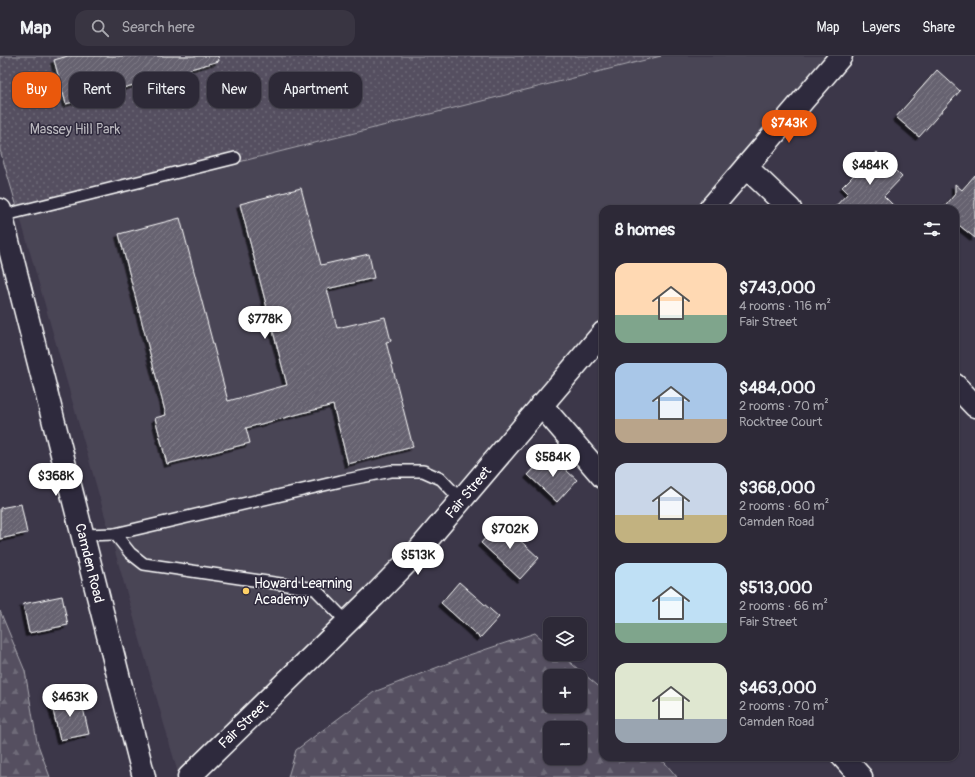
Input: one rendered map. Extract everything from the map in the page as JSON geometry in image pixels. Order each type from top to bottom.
[{"type":"street","points":[[713,205],[841,56]]},
{"type":"street","points":[[746,167],[786,205]]},
{"type":"street","name":"Camden Road","points":[[1,213],[144,777]]},
{"type":"street","name":"Fair Street","points":[[189,777],[417,552],[599,338]]},
{"type":"street","points":[[959,389],[975,406]]},
{"type":"street","points":[[542,405],[599,472]]},
{"type":"street","points":[[846,761],[860,777]]},
{"type":"lane","points":[[1,213],[235,158]]},
{"type":"lane","points":[[83,535],[115,534],[341,481],[391,471],[423,471],[441,480],[461,500]]},
{"type":"lane","points":[[115,534],[130,553],[144,564],[315,589],[347,622]]},
{"type":"shaded area","name":"Howard Learning Academy","points":[[661,56],[841,56],[713,205],[599,205],[599,338],[541,405],[188,777],[179,777],[20,217]]},
{"type":"green space","name":"Massey Hill Park","points":[[0,56],[661,56],[20,217],[0,150]]},
{"type":"green space","points":[[0,611],[25,671],[37,742],[50,777],[0,777]]},
{"type":"green space","points":[[535,633],[543,640],[543,661],[568,661],[578,669],[543,669],[543,713],[587,713],[587,677],[599,687],[599,761],[663,761],[677,777],[288,777],[296,750],[374,692],[469,655]]},
{"type":"building","points":[[68,56],[218,56],[219,61],[180,72],[133,72],[133,85],[125,87],[125,72],[69,72],[69,103],[66,104],[61,86],[61,72],[57,72],[54,60]]},
{"type":"building","points":[[937,70],[960,91],[919,137],[896,117]]},
{"type":"building","points":[[877,152],[902,177],[884,196],[893,205],[837,205],[848,193],[842,187]]},
{"type":"building","points":[[975,175],[975,238],[959,225],[959,205],[946,205],[955,194],[955,184],[962,190]]},
{"type":"building","points":[[301,188],[321,265],[369,254],[374,278],[327,289],[337,328],[385,317],[391,341],[386,342],[413,447],[348,464],[333,405],[246,428],[250,443],[167,464],[155,418],[166,415],[119,234],[180,218],[228,401],[287,385],[240,204]]},
{"type":"building","points":[[548,454],[577,480],[557,502],[528,475]]},
{"type":"building","points":[[21,504],[27,533],[0,539],[0,508]]},
{"type":"building","points":[[500,522],[539,558],[520,579],[481,543]]},
{"type":"building","points":[[459,582],[499,617],[480,638],[441,603]]},
{"type":"building","points":[[62,596],[68,625],[29,633],[23,604]]},
{"type":"building","points":[[80,695],[89,734],[60,740],[51,702]]},
{"type":"place","name":"Howard Learning Academy","points":[[246,591]]}]
